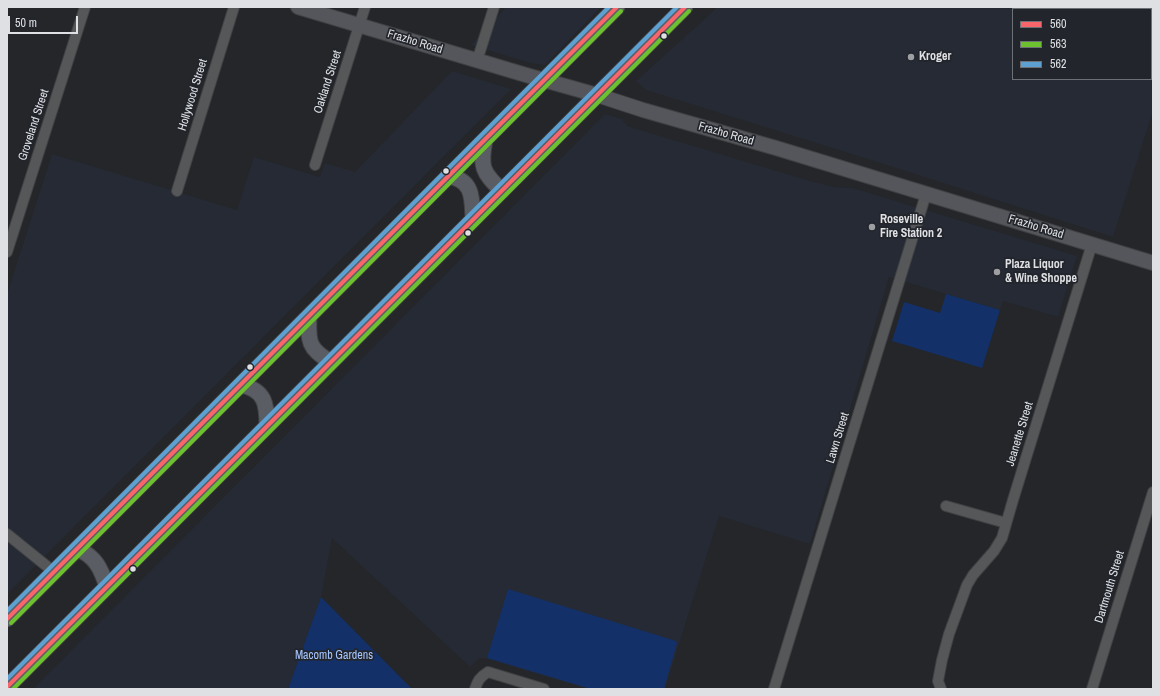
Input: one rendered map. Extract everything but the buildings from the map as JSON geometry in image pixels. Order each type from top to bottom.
[{"type":"main road","points":[[7,619],[617,7]]},
{"type":"main road","points":[[7,687],[685,7]]},
{"type":"main road","points":[[485,140],[483,152],[484,169],[490,180],[502,191]]},
{"type":"main road","points":[[448,176],[460,179],[465,182],[468,187],[472,200],[473,220]]},
{"type":"main road","points":[[309,316],[308,332],[313,349],[331,362]]},
{"type":"main road","points":[[241,385],[254,389],[263,398],[266,410],[267,426]]},
{"type":"main road","points":[[78,549],[90,555],[94,559],[103,575],[107,587]]},
{"type":"street","name":"Groveland Street","points":[[7,252],[85,7]]},
{"type":"street","name":"Hollywood Street","points":[[177,191],[234,7]]},
{"type":"street","name":"Frazho Road","points":[[298,7],[776,148],[1153,263]]},
{"type":"street","name":"Oakland Street","points":[[315,165],[365,7]]},
{"type":"street","points":[[477,61],[494,7]]},
{"type":"street","name":"Lawn Street","points":[[774,689],[926,194]]},
{"type":"street","name":"Jeanette Street","points":[[938,686],[942,660],[967,586],[973,575],[994,551],[1002,538],[1092,244]]},
{"type":"street","name":"Dartmouth Street","points":[[1092,689],[1153,492]]},
{"type":"street","points":[[946,506],[1006,523]]},
{"type":"street","points":[[7,534],[54,572]]},
{"type":"street","points":[[475,689],[478,680],[488,672],[544,689]]},
{"type":"shaded area","points":[[506,7],[601,7],[545,65],[530,63],[471,45]]},
{"type":"shaded area","points":[[717,7],[1153,7],[1153,111],[1113,237],[646,90],[636,81]]},
{"type":"shaded area","points":[[452,71],[511,89],[7,594],[7,294],[52,154],[237,210],[254,157],[320,177],[325,163],[355,172]]},
{"type":"shaded area","points":[[605,114],[622,119],[627,126],[810,181],[834,187],[853,188],[1077,256],[1058,317],[1003,301],[1000,310],[889,277],[810,544],[719,516],[665,689],[588,689],[485,658],[479,658],[470,667],[332,538],[321,597],[288,689],[33,689]]},
{"type":"green space","points":[[946,294],[1000,310],[982,368],[892,341],[904,302],[940,313]]},
{"type":"green space","points":[[508,589],[676,641],[677,643],[664,689],[591,689],[487,658]]},
{"type":"green space","name":"Macomb Gardens","points":[[321,597],[412,689],[288,689]]},
{"type":"transit line","name":"562","points":[[7,611],[609,7]]},
{"type":"transit line","name":"560","points":[[7,619],[617,7]]},
{"type":"transit line","name":"562","points":[[7,679],[677,7]]},
{"type":"transit line","name":"560","points":[[7,687],[685,7]]},
{"type":"transit line","name":"563","points":[[11,623],[621,11]]},
{"type":"transit line","name":"563","points":[[13,689],[689,11]]},
{"type":"place","name":"Kroger","points":[[911,57]]},
{"type":"place","name":"Roseville Fire Station 2","points":[[872,227]]},
{"type":"place","name":"Plaza Liquor & Wine Shoppe","points":[[997,272]]}]
